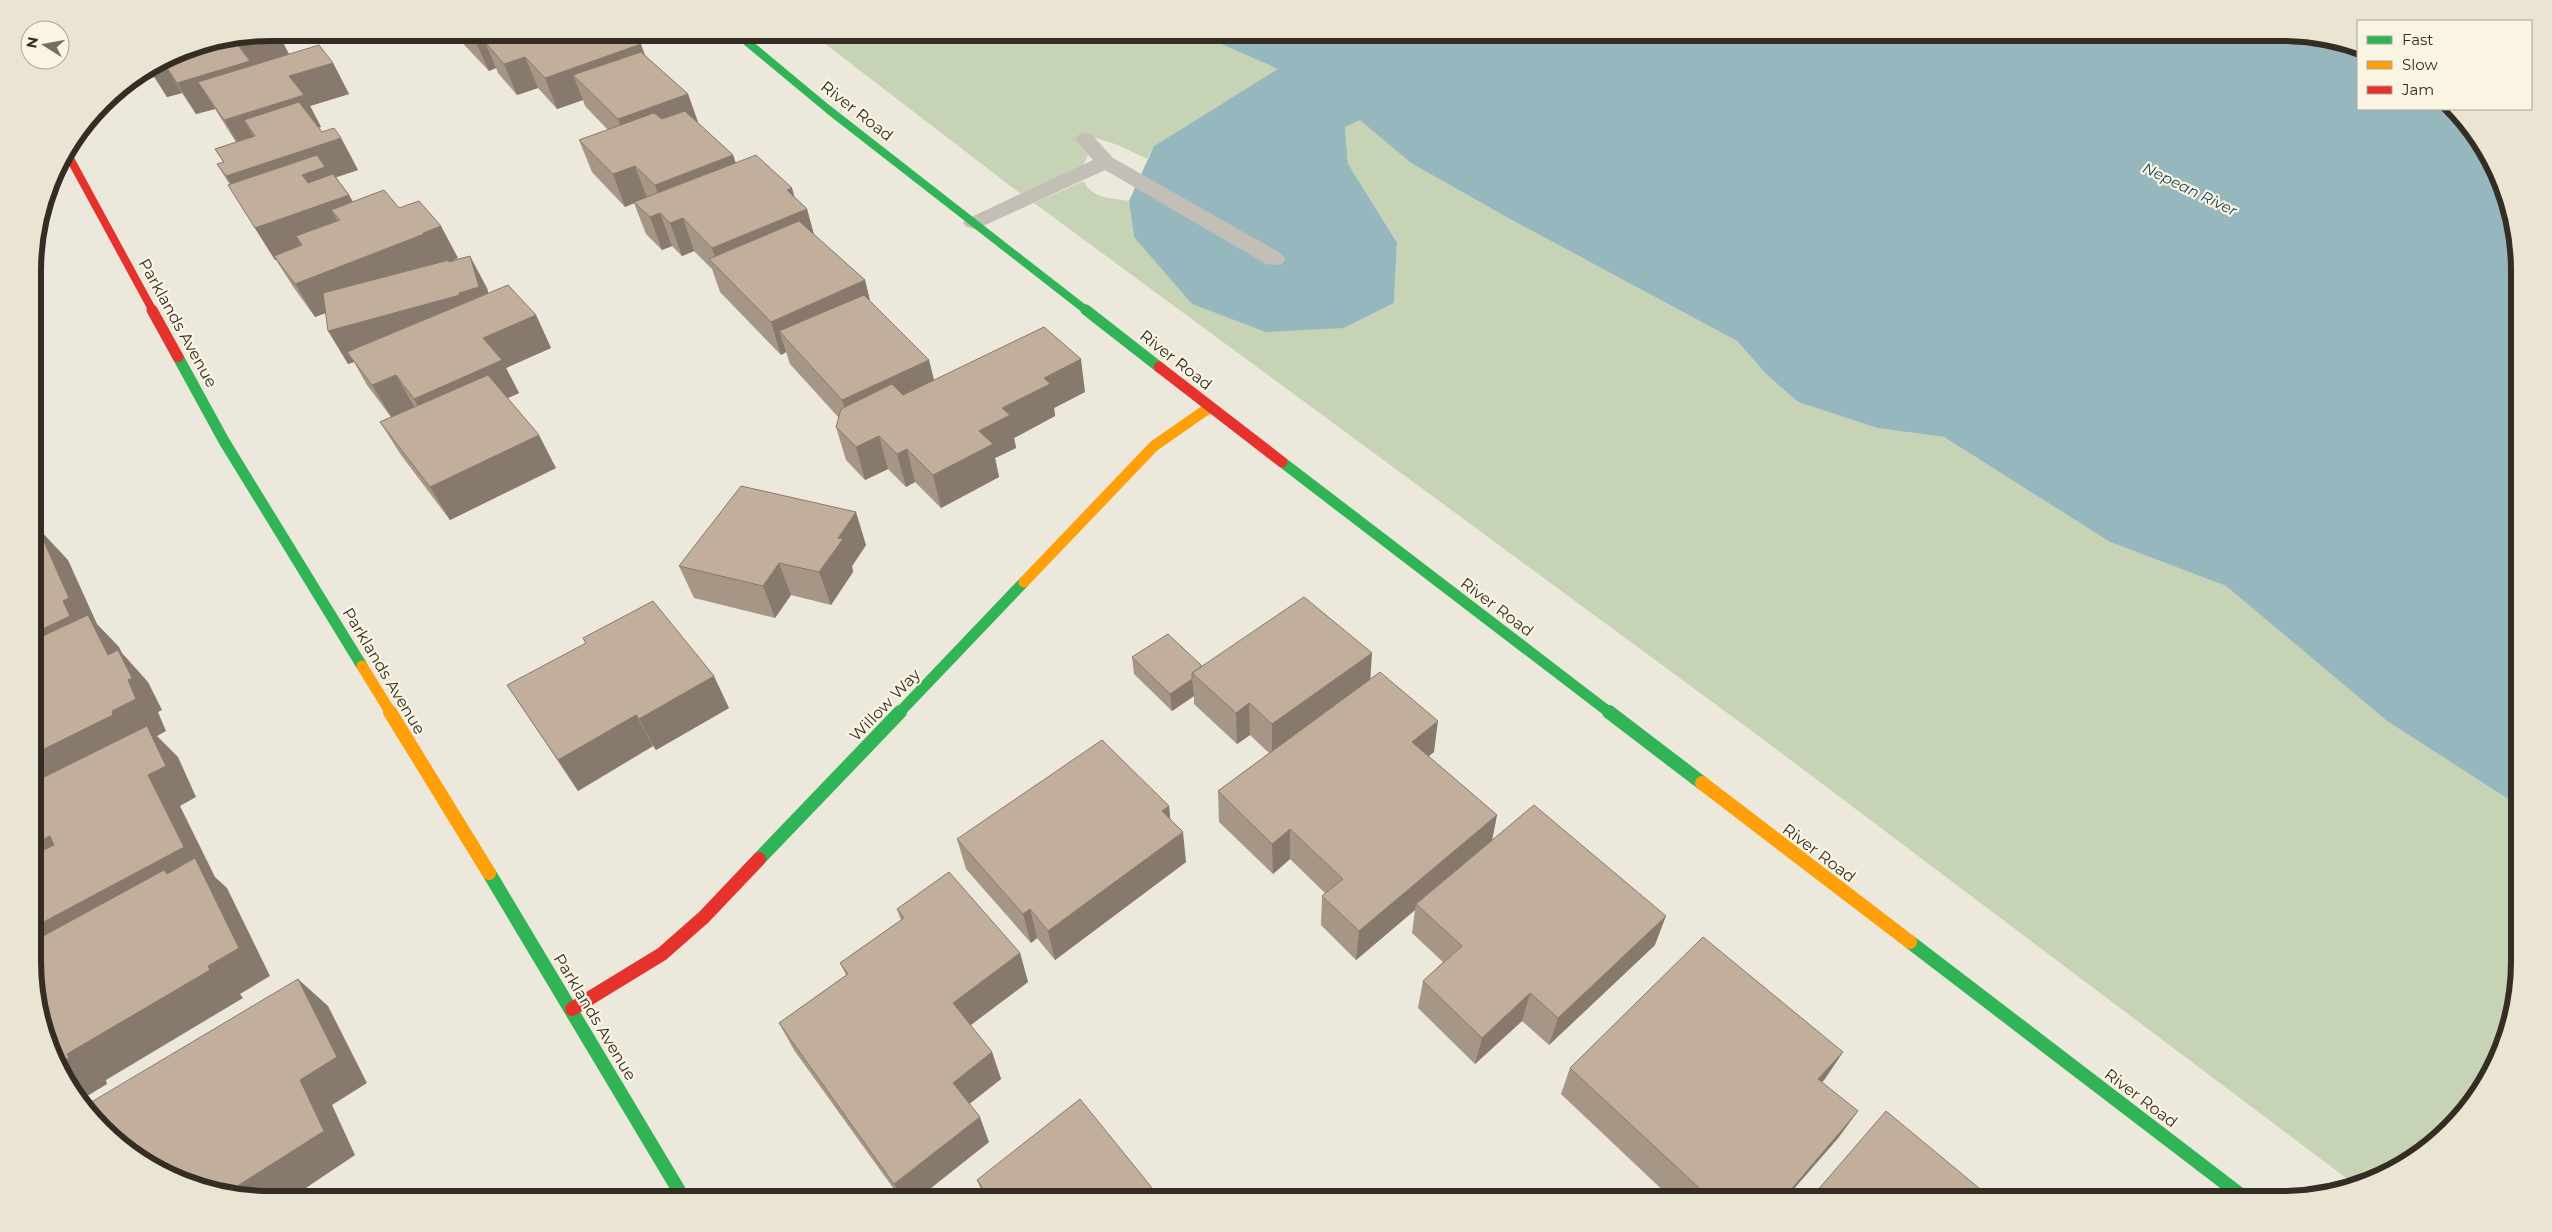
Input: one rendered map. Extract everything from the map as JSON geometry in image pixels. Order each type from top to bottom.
[{"type":"street","name":"River Road","points":[[746,41],[829,110],[1210,408],[2236,1191]]},
{"type":"street","name":"Parklands Avenue","points":[[70,159],[224,441],[572,1009],[679,1191]]},
{"type":"street","name":"Willow Way","points":[[572,1009],[662,954],[704,917],[1154,446],[1172,431],[1210,408]]},
{"type":"lane","points":[[1085,139],[1106,162],[1274,259]]},
{"type":"lane","points":[[974,223],[1106,162]]},
{"type":"green space","points":[[821,41],[1214,41],[1279,69],[1154,146],[1147,159],[1118,145],[1093,137],[1083,165],[1021,194]]},
{"type":"green space","points":[[1360,119],[1411,163],[1510,219],[1737,341],[1767,375],[1798,402],[1877,428],[1944,437],[2110,542],[2226,586],[2387,721],[2511,801],[2511,961],[2509,991],[2499,1035],[2487,1063],[2472,1089],[2454,1112],[2432,1134],[2409,1152],[2383,1167],[2349,1181],[1760,737],[1034,203],[1084,181],[1087,187],[1103,197],[1129,201],[1134,237],[1344,328],[1394,303],[1397,241],[1348,164],[1345,126]]},
{"type":"water","name":"Nepean River","points":[[1214,41],[2281,41],[2311,43],[2357,54],[2357,110],[2444,110],[2472,143],[2487,169],[2499,197],[2506,226],[2511,271],[2511,801],[2387,721],[2226,586],[2110,542],[1944,437],[1877,428],[1798,402],[1767,375],[1737,341],[1510,219],[1411,163],[1360,120],[1345,127],[1348,164],[1397,242],[1394,303],[1344,328],[1266,332],[1192,304],[1134,237],[1129,201],[1154,146],[1278,69]]},
{"type":"building","points":[[638,41],[641,44],[545,78],[525,57],[504,64],[485,42]]},
{"type":"building","points":[[237,44],[250,61],[177,83],[166,67],[197,53]]},
{"type":"building","points":[[319,45],[333,63],[289,76],[304,95],[224,120],[198,82]]},
{"type":"building","points":[[641,52],[688,94],[618,119],[573,75]]},
{"type":"building","points":[[299,102],[322,132],[334,128],[341,138],[226,176],[217,164],[224,162],[215,149],[255,136],[244,120]]},
{"type":"building","points":[[685,111],[733,155],[655,185],[635,166],[613,174],[579,140],[654,113],[662,119]]},
{"type":"building","points":[[317,155],[325,167],[302,175],[308,183],[333,174],[349,195],[255,228],[228,185]]},
{"type":"building","points":[[756,155],[792,188],[787,190],[807,209],[712,248],[683,218],[670,223],[660,213],[650,217],[634,202]]},
{"type":"building","points":[[384,190],[399,208],[419,201],[441,226],[295,284],[274,256],[302,245],[296,236],[340,220],[331,210]]},
{"type":"building","points":[[799,221],[865,280],[771,322],[709,259]]},
{"type":"building","points":[[470,256],[479,287],[459,293],[460,295],[328,331],[323,293]]},
{"type":"building","points":[[508,285],[536,315],[483,338],[502,360],[414,399],[396,375],[372,385],[347,352]]},
{"type":"building","points":[[864,295],[929,360],[842,400],[779,331]]},
{"type":"building","points":[[1044,327],[1081,359],[1044,378],[1050,384],[1002,408],[1010,415],[979,431],[993,444],[933,475],[907,449],[897,454],[879,436],[856,447],[836,427],[841,409],[892,384],[903,395]]},
{"type":"building","points":[[488,375],[539,435],[430,487],[380,422]]},
{"type":"building","points":[[741,486],[856,512],[838,538],[843,539],[819,572],[779,563],[763,586],[679,566]]},
{"type":"building","points":[[41,535],[69,598],[63,601],[70,616],[41,630]]},
{"type":"building","points":[[1304,597],[1372,653],[1272,724],[1249,703],[1236,713],[1192,673]]},
{"type":"building","points":[[653,601],[714,676],[639,719],[636,715],[558,760],[507,685],[586,643],[583,638]]},
{"type":"building","points":[[88,615],[108,655],[118,650],[132,678],[128,680],[136,699],[112,711],[113,715],[41,751],[41,637]]},
{"type":"building","points":[[1168,634],[1202,666],[1192,673],[1192,679],[1170,694],[1132,657]]},
{"type":"building","points":[[1380,672],[1438,721],[1412,742],[1497,815],[1359,931],[1322,896],[1343,879],[1290,829],[1272,844],[1218,791]]},
{"type":"building","points":[[147,726],[166,766],[148,775],[184,847],[41,923],[41,852],[54,845],[50,836],[41,840],[41,779]]},
{"type":"building","points":[[1102,740],[1169,806],[1162,811],[1183,832],[1048,931],[1030,909],[1023,914],[957,839]]},
{"type":"building","points":[[1534,805],[1666,916],[1558,1018],[1530,993],[1482,1038],[1423,981],[1462,946],[1416,904]]},
{"type":"building","points":[[195,858],[239,948],[208,966],[210,970],[67,1054],[69,1058],[64,1061],[53,1035],[43,991],[41,937],[164,870],[167,874]]},
{"type":"building","points":[[949,872],[1020,953],[953,1003],[992,1052],[953,1083],[980,1117],[894,1184],[779,1023],[848,974],[840,963],[904,918],[897,909]]},
{"type":"building","points":[[1703,937],[1843,1052],[1818,1079],[1858,1111],[1790,1191],[1702,1191],[1570,1068]]},
{"type":"building","points":[[298,979],[337,1057],[300,1080],[324,1131],[235,1188],[197,1179],[156,1160],[120,1134],[90,1103]]},
{"type":"building","points":[[1080,1099],[1155,1191],[985,1191],[977,1180]]},
{"type":"building","points":[[1886,1111],[1983,1191],[1817,1191]]},
{"type":"traffic: fast","points":[[746,41],[829,110],[1159,367]]},
{"type":"traffic: fast","points":[[178,357],[224,441],[362,666]]},
{"type":"traffic: fast","points":[[1282,462],[1702,783]]},
{"type":"traffic: fast","points":[[759,859],[1024,582]]},
{"type":"traffic: fast","points":[[489,873],[679,1191]]},
{"type":"traffic: fast","points":[[1910,942],[2236,1191]]},
{"type":"traffic: slow","points":[[1024,582],[1154,446],[1210,407]]},
{"type":"traffic: slow","points":[[362,666],[489,873]]},
{"type":"traffic: slow","points":[[1702,783],[1910,942]]},
{"type":"traffic: jam","points":[[70,159],[178,357]]},
{"type":"traffic: jam","points":[[1159,367],[1282,462]]},
{"type":"traffic: jam","points":[[572,1009],[662,954],[704,917],[759,859]]}]
